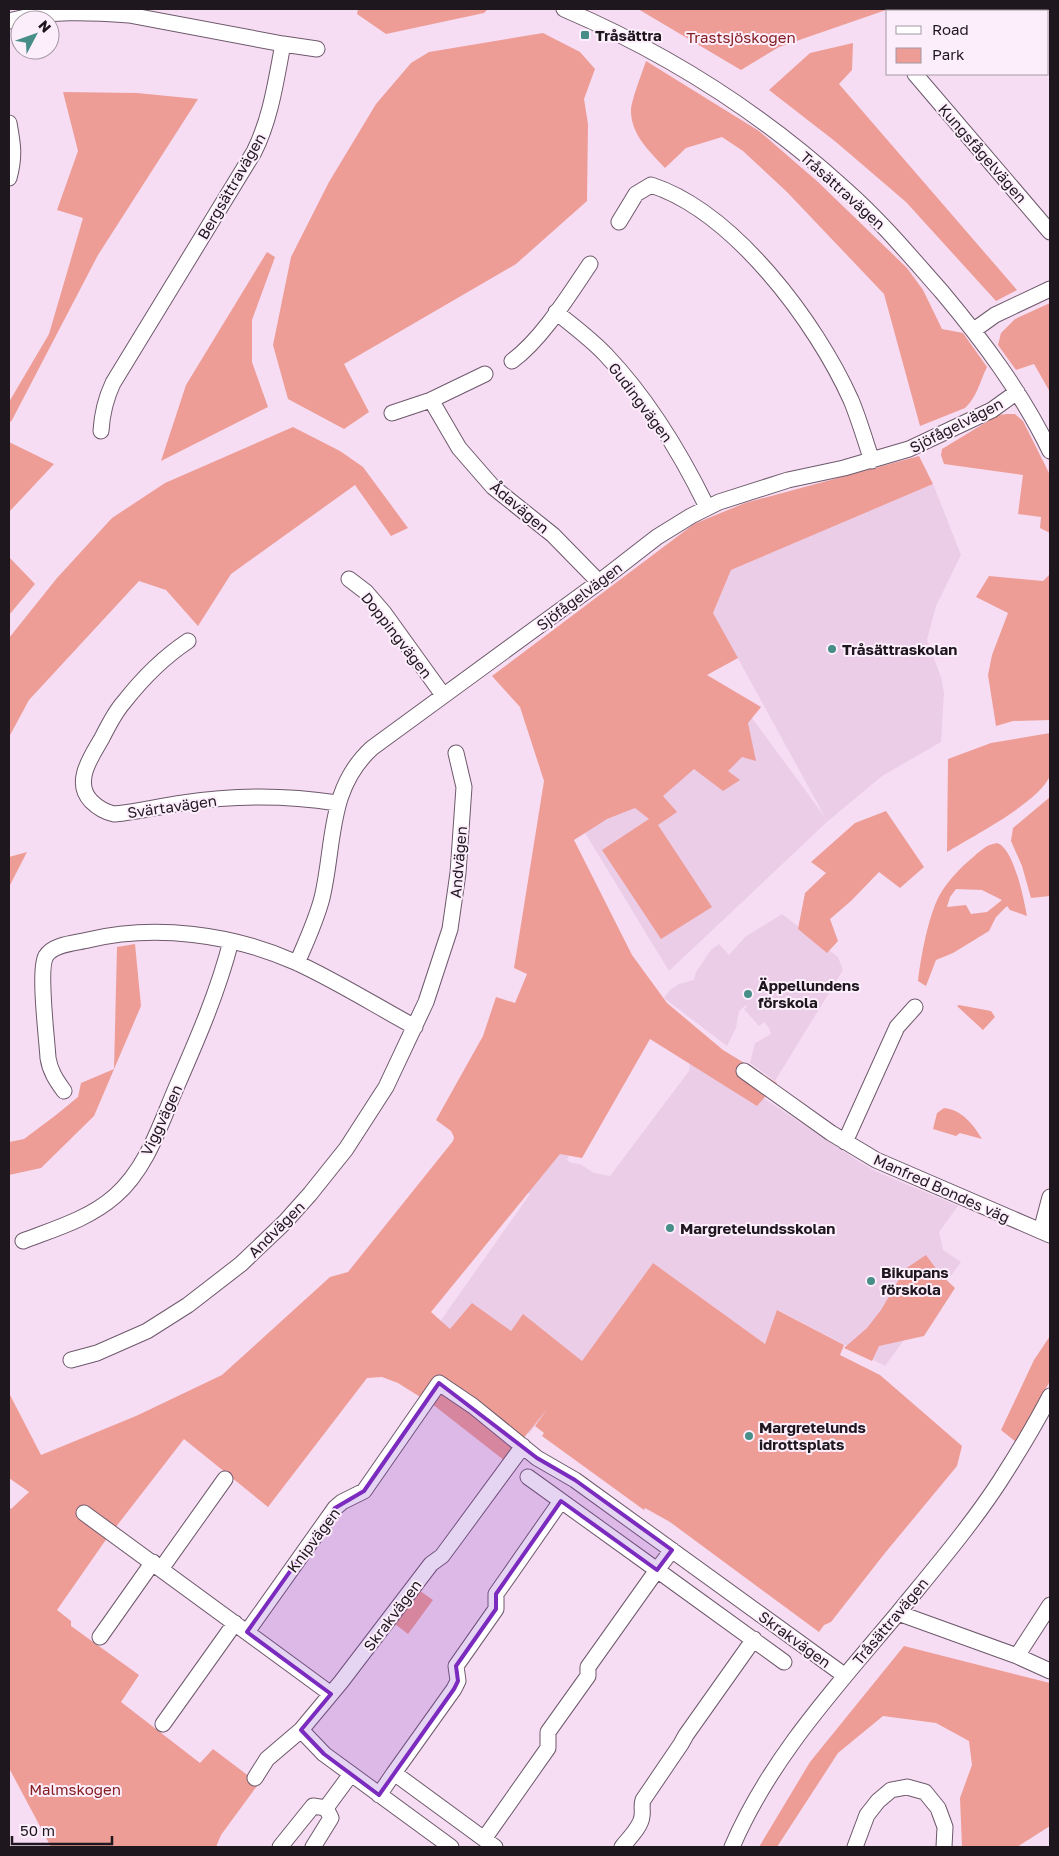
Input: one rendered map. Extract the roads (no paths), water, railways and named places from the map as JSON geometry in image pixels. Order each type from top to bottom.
[{"type":"street","name":"Tråsättravägen","points":[[564,9],[636,43],[697,78],[745,109],[791,143],[846,190],[887,230],[974,330],[1017,392],[1050,451]]},
{"type":"street","points":[[9,21],[31,16],[65,13],[129,12],[317,49]]},
{"type":"street","name":"Bergsättravägen","points":[[101,431],[103,411],[113,384],[262,136],[267,122],[284,44]]},
{"type":"street","name":"Kungsfågelvägen","points":[[915,75],[1050,232]]},
{"type":"street","points":[[9,122],[14,151],[9,178]]},
{"type":"street","points":[[619,222],[636,194],[651,185],[680,197],[735,239],[785,292],[815,335],[851,400],[872,460]]},
{"type":"street","points":[[512,361],[522,354],[556,312],[590,264]]},
{"type":"street","points":[[974,330],[995,315],[1050,289]]},
{"type":"street","name":"Gudingvägen","points":[[556,312],[606,355],[645,401],[669,438],[707,507]]},
{"type":"street","points":[[392,413],[431,400],[484,374]]},
{"type":"street","name":"Sjöfågelvägen","points":[[297,963],[311,931],[322,898],[338,803],[349,776],[364,756],[443,695],[599,582],[657,537],[707,507],[788,480],[872,460],[917,446],[992,410],[1017,392]]},
{"type":"street","name":"Ådavägen","points":[[431,400],[459,448],[494,487],[553,534],[599,582]]},
{"type":"street","name":"Doppingvägen","points":[[349,579],[366,592],[384,613],[443,695]]},
{"type":"street","name":"Svärtavägen","points":[[188,641],[173,650],[122,704],[88,764],[84,775],[83,785],[90,800],[106,812],[114,814],[183,803],[240,797],[270,796],[338,803]]},
{"type":"street","name":"Andvägen","points":[[71,1360],[97,1353],[147,1331],[228,1274],[269,1238],[310,1194],[346,1149],[386,1087],[426,1002],[450,929],[461,839],[464,787],[456,753]]},
{"type":"street","points":[[64,1091],[52,1073],[48,1058],[43,974],[47,953],[58,948],[116,935],[187,934],[249,945],[297,963],[415,1027]]},
{"type":"street","name":"Viggvägen","points":[[23,1241],[104,1206],[128,1182],[148,1153],[190,1056],[212,1003],[231,941]]},
{"type":"street","points":[[845,1142],[897,1027],[915,1007]]},
{"type":"street","name":"Manfred Bondes väg","points":[[744,1071],[845,1142],[893,1168],[1046,1233],[1050,1197]]},
{"type":"street","name":"Skrakvägen","points":[[439,1383],[473,1406],[537,1458],[575,1480],[844,1675]]},
{"type":"street","name":"Knipvägen","points":[[163,1724],[335,1508],[342,1502],[364,1491],[439,1383]]},
{"type":"street","name":"Tråsättravägen","points":[[732,1847],[757,1798],[779,1763],[844,1675],[898,1613],[958,1539],[1000,1482],[1050,1396]]},
{"type":"street","name":"Skrakvägen","points":[[255,1778],[268,1759],[301,1730],[331,1694],[425,1571],[442,1556],[523,1446]]},
{"type":"street","name":"Skrakvägen","points":[[528,1477],[784,1662]]},
{"type":"street","points":[[100,1637],[225,1479]]},
{"type":"street","points":[[379,1795],[454,1689],[458,1681],[456,1666],[496,1609],[496,1594],[562,1501]]},
{"type":"street","points":[[84,1514],[331,1694]]},
{"type":"street","points":[[394,1773],[490,1843],[548,1748],[548,1732],[588,1676],[588,1667],[672,1550]]},
{"type":"street","points":[[1017,1656],[1050,1604]]},
{"type":"street","points":[[898,1613],[1017,1656],[1050,1671]]},
{"type":"street","name":"Skrakvägen","points":[[622,1847],[640,1822],[643,1815],[641,1805],[643,1800],[754,1639]]},
{"type":"street","points":[[301,1730],[324,1754],[451,1847]]},
{"type":"street","points":[[326,1808],[350,1774]]},
{"type":"street","points":[[855,1847],[867,1814],[878,1801],[891,1790],[906,1787],[925,1792],[938,1808],[945,1827],[944,1847]]},
{"type":"street","points":[[280,1847],[313,1806],[326,1808]]},
{"type":"street","points":[[313,1847],[331,1818],[326,1808]]},
{"type":"place","name":"Tråsättra","points":[[585,35]]},
{"type":"place","name":"Tråsättraskolan","points":[[832,649]]},
{"type":"place","name":"Äppellundens förskola","points":[[748,994]]},
{"type":"place","name":"Margretelundsskolan","points":[[670,1228]]},
{"type":"place","name":"Bikupans förskola","points":[[871,1281]]},
{"type":"place","name":"Margretelunds idrottsplats","points":[[749,1436]]},
{"type":"park label","name":"Trastsjöskogen","points":[[741,37]]},
{"type":"park label","name":"Malmskogen","points":[[75,1789]]}]
